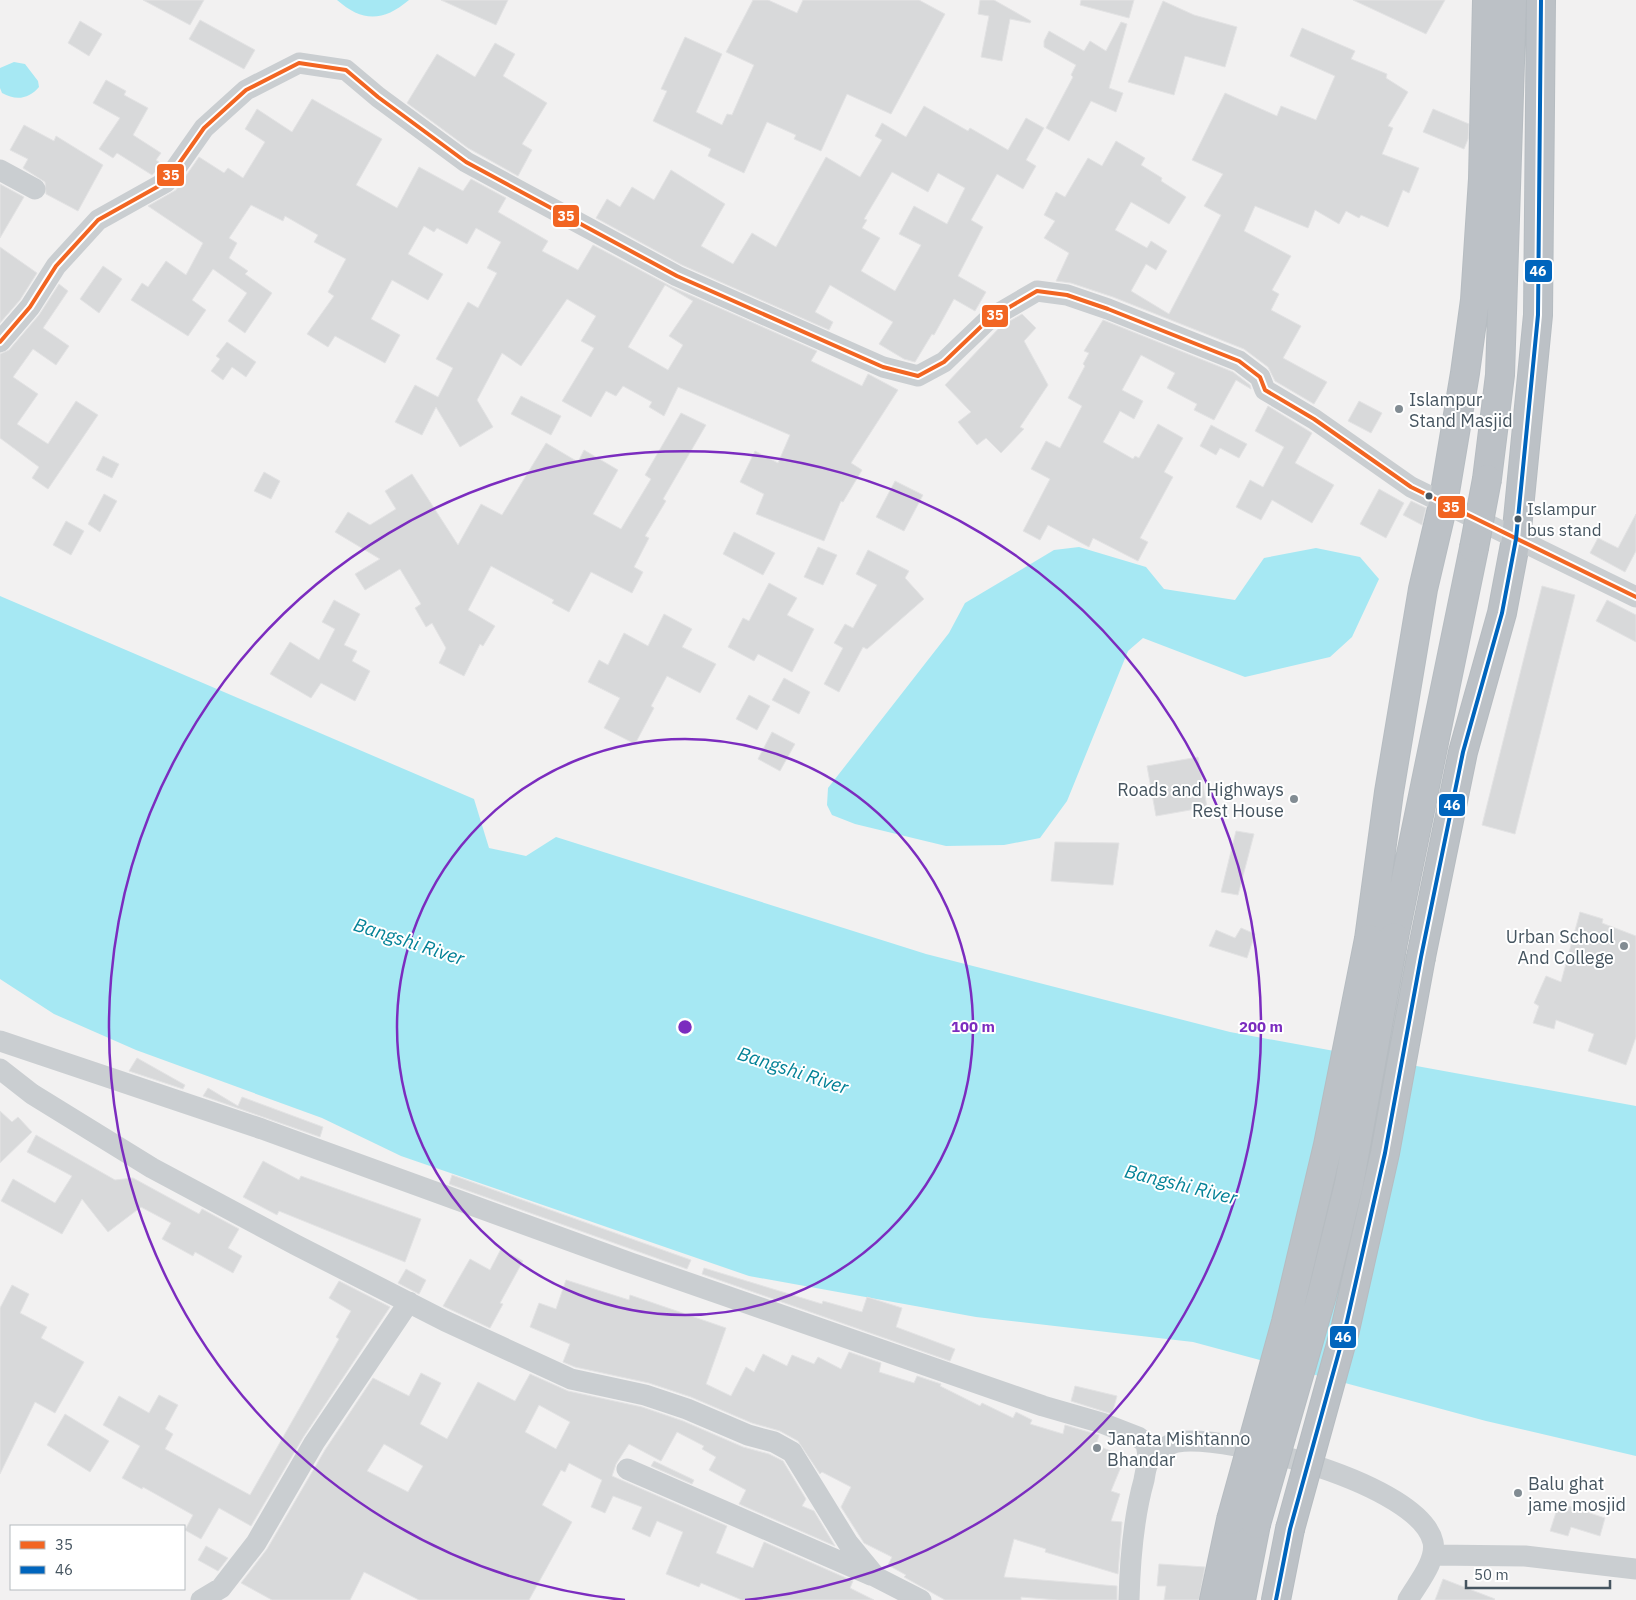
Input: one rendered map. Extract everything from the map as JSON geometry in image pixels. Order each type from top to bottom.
[{"type":"highway","points":[[1382,938],[1389,792],[1420,608],[1443,504],[1475,300],[1483,179],[1487,0]]},
{"type":"highway","points":[[1214,1600],[1244,1522],[1291,1304],[1328,1145],[1382,938],[1474,548],[1487,479],[1500,375],[1512,0]]},
{"type":"highway","points":[[1276,1600],[1290,1529],[1346,1330],[1385,1153],[1421,957],[1463,752],[1502,613],[1516,540],[1538,315],[1541,0]]},
{"type":"highway","points":[[1241,1600],[1244,1522]]},
{"type":"street","points":[[3,334],[30,307],[56,266],[98,220],[166,182],[204,128],[246,90],[299,63],[346,70],[378,98],[466,162],[677,276],[883,367],[918,376],[944,362],[989,319],[1037,291],[1067,295],[1108,309],[1239,361],[1260,377],[1265,390],[1314,419],[1411,487],[1636,597]]},
{"type":"street","points":[[0,170],[35,189]]},
{"type":"street","points":[[0,1041],[262,1129],[631,1263],[1043,1406],[1129,1433],[1146,1443],[1149,1462],[1137,1504],[1130,1563],[1130,1600]]},
{"type":"street","points":[[0,1069],[32,1094],[152,1168],[296,1246],[408,1302],[571,1379],[645,1395],[687,1409],[748,1435],[774,1442],[792,1452],[848,1543],[876,1577]]},
{"type":"street","points":[[201,1600],[221,1588],[256,1543],[314,1443],[408,1302]]},
{"type":"street","points":[[1149,1462],[1161,1450],[1175,1442],[1202,1441],[1258,1450],[1315,1465],[1382,1494],[1423,1524],[1432,1541],[1433,1555],[1408,1600]]},
{"type":"street","points":[[627,1469],[876,1577],[922,1600]]},
{"type":"street","points":[[1433,1555],[1525,1556],[1636,1569]]},
{"type":"water","points":[[337,0],[409,0],[390,12],[373,16],[355,12]]},
{"type":"water","points":[[14,62],[25,64],[38,81],[39,87],[31,94],[22,98],[7,96],[2,93],[0,88],[0,68]]},
{"type":"water","points":[[1079,547],[1146,567],[1164,589],[1235,600],[1264,558],[1316,548],[1360,557],[1379,579],[1352,637],[1330,657],[1245,677],[1143,638],[1128,651],[1067,801],[1040,838],[1004,845],[946,846],[855,824],[832,815],[827,805],[828,788],[949,633],[965,603],[1054,550]]},
{"type":"water","name":"Bangshi River","points":[[0,596],[474,799],[489,848],[526,856],[556,837],[926,954],[1230,1032],[1636,1106],[1636,1456],[1486,1421],[1193,1342],[976,1317],[749,1276],[401,1156],[322,1118],[136,1050],[54,1014],[0,979]]},
{"type":"building","points":[[143,0],[204,0],[190,25]]},
{"type":"building","points":[[441,0],[508,0],[496,25]]},
{"type":"building","points":[[753,0],[768,0],[797,13],[803,0],[919,0],[945,14],[891,114],[847,94],[821,151],[794,139],[796,135],[767,122],[744,173],[708,156],[711,149],[653,121],[667,91],[661,89],[685,37],[722,54],[696,112],[722,125],[727,114],[732,115],[754,65],[726,52]]},
{"type":"building","points":[[980,0],[994,0],[1031,21],[1030,23],[1010,19],[1002,61],[981,57],[989,16],[978,14]]},
{"type":"building","points":[[1081,0],[1134,0],[1129,18],[1080,5]]},
{"type":"building","points":[[1353,0],[1445,0],[1426,34]]},
{"type":"building","points":[[1163,1],[1194,15],[1237,27],[1225,67],[1185,56],[1174,95],[1128,82]]},
{"type":"building","points":[[200,20],[255,50],[244,69],[189,39]]},
{"type":"building","points":[[80,21],[102,34],[89,56],[68,43]]},
{"type":"building","points":[[1121,22],[1127,24],[1109,88],[1123,93],[1116,112],[1091,101],[1069,141],[1046,128],[1073,77],[1071,75],[1076,65],[1044,47],[1044,41],[1049,31],[1084,51],[1090,41],[1106,51]]},
{"type":"building","points":[[1302,28],[1355,51],[1351,59],[1387,74],[1386,78],[1408,92],[1388,126],[1393,128],[1382,154],[1419,168],[1409,193],[1403,190],[1388,227],[1361,215],[1359,218],[1346,211],[1339,224],[1315,210],[1308,228],[1255,206],[1244,231],[1291,256],[1272,290],[1279,294],[1271,310],[1301,326],[1283,358],[1327,382],[1314,404],[1275,381],[1268,367],[1244,349],[1113,297],[1071,283],[1056,281],[1069,253],[1044,238],[1055,221],[1044,215],[1056,192],[1065,197],[1088,158],[1102,166],[1116,141],[1145,158],[1141,165],[1162,178],[1161,181],[1186,197],[1169,224],[1131,202],[1115,230],[1147,248],[1151,241],[1167,251],[1156,270],[1146,264],[1131,291],[1169,314],[1221,215],[1204,206],[1223,174],[1192,160],[1225,93],[1277,116],[1281,106],[1316,120],[1335,76],[1290,56]]},
{"type":"building","points":[[495,43],[515,54],[503,76],[547,103],[522,144],[532,150],[518,176],[468,148],[407,103],[437,54],[475,77]]},
{"type":"building","points":[[106,80],[126,91],[124,95],[148,108],[133,135],[161,153],[156,160],[163,165],[152,175],[117,153],[113,158],[99,149],[120,118],[93,103]]},
{"type":"building","points":[[312,99],[382,139],[356,185],[397,208],[419,167],[463,191],[471,179],[506,198],[498,212],[548,241],[542,251],[578,270],[593,245],[672,287],[817,351],[811,361],[862,386],[868,374],[898,390],[851,463],[862,470],[843,502],[841,501],[824,541],[756,514],[764,494],[740,482],[755,451],[778,463],[790,435],[678,387],[664,416],[649,407],[652,402],[623,386],[616,396],[606,391],[591,417],[562,401],[594,348],[581,341],[596,316],[567,299],[521,366],[502,353],[477,400],[493,427],[460,447],[436,407],[422,435],[395,422],[415,385],[438,397],[453,368],[436,359],[468,302],[478,308],[497,273],[487,268],[501,242],[476,228],[467,244],[437,228],[434,232],[424,226],[408,254],[443,274],[428,300],[392,280],[371,319],[400,335],[385,363],[335,336],[328,347],[307,334],[334,296],[328,292],[346,259],[314,242],[318,235],[285,216],[283,221],[251,205],[229,238],[237,243],[229,258],[248,271],[245,274],[272,293],[245,333],[228,321],[247,293],[213,269],[192,300],[206,310],[188,336],[131,300],[142,283],[148,287],[166,261],[186,275],[203,243],[148,206],[176,190],[199,157],[224,173],[228,168],[243,178],[265,142],[245,129],[257,109],[292,132]],"holes":[[[665,285],[693,301],[669,336],[683,345],[668,370],[628,347]]]},
{"type":"building","points":[[924,106],[968,131],[970,128],[1008,150],[1026,118],[1044,128],[1026,160],[1036,166],[1023,189],[997,174],[971,220],[983,227],[958,276],[986,292],[975,311],[954,299],[934,335],[932,334],[915,362],[904,359],[879,344],[893,322],[830,285],[815,312],[833,322],[829,330],[682,265],[596,218],[607,199],[620,207],[632,187],[654,200],[671,170],[725,204],[701,246],[733,264],[752,233],[776,247],[826,157],[860,177],[882,140],[875,136],[882,123],[906,137]],"holes":[[[892,172],[928,192],[938,173],[965,188],[947,224],[914,206],[899,234],[921,245],[895,291],[861,271],[880,238],[862,228],[867,220],[864,219]]]},
{"type":"building","points":[[1433,109],[1469,124],[1468,139],[1464,149],[1423,132]]},
{"type":"building","points":[[24,125],[54,141],[56,136],[103,165],[78,211],[46,194],[45,182],[23,168],[28,159],[10,150]]},
{"type":"building","points":[[0,184],[24,197],[0,238]]},
{"type":"building","points":[[0,247],[37,273],[20,300],[0,323]]},
{"type":"building","points":[[103,266],[122,279],[99,313],[80,299]]},
{"type":"building","points":[[59,284],[68,291],[43,328],[69,346],[56,365],[33,349],[13,377],[38,394],[17,424],[48,444],[76,401],[98,415],[48,489],[32,478],[39,467],[0,438],[0,354],[9,350],[39,315]]},
{"type":"building","points":[[1022,314],[1036,328],[1024,341],[1048,385],[1020,427],[1024,429],[1001,453],[986,438],[977,445],[958,422],[971,412],[945,385],[1001,326]]},
{"type":"building","points":[[1103,320],[1233,372],[1250,385],[1251,389],[1236,380],[1214,420],[1194,410],[1197,404],[1167,388],[1175,373],[1141,355],[1122,390],[1143,401],[1134,419],[1120,411],[1103,442],[1133,459],[1135,456],[1139,458],[1158,424],[1183,438],[1164,472],[1173,477],[1140,538],[1148,542],[1138,561],[1093,538],[1089,547],[1048,525],[1040,540],[1023,531],[1050,479],[1031,469],[1046,441],[1060,448],[1082,406],[1068,398],[1085,366],[1083,364],[1089,353],[1084,351]]},
{"type":"building","points":[[227,342],[256,362],[246,377],[232,367],[223,380],[211,371],[220,359],[216,356]]},
{"type":"building","points":[[521,396],[561,416],[551,435],[511,414]]},
{"type":"building","points":[[1359,401],[1382,413],[1371,433],[1348,421]]},
{"type":"building","points":[[1268,406],[1312,433],[1295,463],[1334,485],[1312,523],[1272,500],[1261,520],[1236,507],[1250,480],[1263,487],[1284,447],[1255,431]]},
{"type":"building","points":[[681,413],[706,425],[663,499],[666,501],[645,536],[649,538],[634,567],[643,572],[632,593],[591,572],[569,612],[552,603],[554,600],[491,566],[468,610],[495,626],[483,646],[480,644],[464,676],[439,663],[446,648],[432,623],[426,627],[415,608],[421,604],[400,569],[365,590],[355,574],[380,559],[335,532],[348,512],[370,525],[396,509],[385,491],[412,474],[458,545],[481,504],[502,515],[546,443],[578,462],[584,450],[618,470],[593,514],[621,529],[651,479],[645,475]]},
{"type":"building","points":[[1211,425],[1247,444],[1239,458],[1220,448],[1216,455],[1200,446]]},
{"type":"building","points":[[103,456],[119,464],[112,478],[96,470]]},
{"type":"building","points":[[264,472],[280,481],[271,499],[254,491]]},
{"type":"building","points":[[895,481],[923,495],[904,531],[876,517]]},
{"type":"building","points":[[1379,489],[1404,503],[1386,538],[1360,524]]},
{"type":"building","points":[[104,494],[117,501],[100,532],[88,524]]},
{"type":"building","points":[[1411,501],[1426,508],[1422,525],[1403,515]]},
{"type":"building","points":[[1636,514],[1636,551],[1625,572],[1590,553],[1598,538],[1618,548]]},
{"type":"building","points":[[66,521],[84,531],[71,555],[53,545]]},
{"type":"building","points":[[734,532],[775,553],[763,575],[723,554]]},
{"type":"building","points":[[818,547],[837,555],[823,585],[804,577]]},
{"type":"building","points":[[868,550],[909,571],[905,578],[924,599],[867,649],[863,647],[839,692],[824,684],[843,648],[834,643],[845,624],[853,628],[877,585],[856,574]]},
{"type":"building","points":[[769,583],[797,598],[787,615],[814,629],[792,672],[758,654],[754,661],[728,647],[743,618],[749,621]]},
{"type":"building","points":[[1542,586],[1575,595],[1515,834],[1482,825]]},
{"type":"building","points":[[334,600],[360,614],[344,645],[357,651],[352,661],[370,671],[355,701],[321,683],[311,698],[270,674],[290,642],[319,660],[335,629],[322,622]]},
{"type":"building","points":[[1607,600],[1636,615],[1636,642],[1596,621]]},
{"type":"building","points":[[664,614],[692,629],[682,647],[716,664],[700,693],[667,676],[651,706],[654,708],[635,744],[604,728],[620,698],[588,682],[599,660],[608,665],[624,633],[648,646]]},
{"type":"building","points":[[784,678],[810,692],[799,714],[772,700]]},
{"type":"building","points":[[749,695],[770,706],[757,730],[736,719]]},
{"type":"building","points":[[772,732],[795,744],[780,771],[758,759]]},
{"type":"building","points":[[1198,757],[1207,807],[1156,816],[1147,766]]},
{"type":"building","points":[[1236,831],[1254,834],[1238,895],[1221,892]]},
{"type":"building","points":[[1055,842],[1119,843],[1113,885],[1051,881]]},
{"type":"building","points":[[1580,912],[1603,919],[1602,923],[1636,936],[1636,1037],[1626,1065],[1588,1051],[1594,1034],[1556,1020],[1554,1029],[1533,1023],[1539,1006],[1534,1003],[1546,976],[1561,982]]},
{"type":"building","points":[[1241,928],[1255,934],[1247,958],[1209,946],[1216,930],[1235,938]]},
{"type":"building","points":[[137,1058],[185,1085],[183,1089],[129,1071]]},
{"type":"building","points":[[208,1088],[238,1106],[242,1097],[323,1127],[320,1137],[203,1096]]},
{"type":"building","points":[[0,1111],[12,1122],[18,1117],[32,1132],[0,1163]]},
{"type":"building","points":[[36,1135],[115,1180],[133,1178],[199,1214],[202,1209],[239,1229],[228,1248],[242,1256],[233,1273],[195,1252],[193,1256],[162,1239],[171,1223],[141,1207],[108,1232],[82,1199],[62,1234],[1,1201],[13,1179],[55,1203],[72,1176],[27,1152]]},
{"type":"building","points":[[263,1161],[299,1180],[301,1176],[421,1219],[405,1262],[279,1211],[277,1215],[243,1197]]},
{"type":"building","points":[[452,1175],[691,1260],[687,1269],[449,1184]]},
{"type":"building","points":[[501,1249],[523,1261],[500,1303],[503,1304],[490,1328],[443,1306],[470,1259],[490,1270]]},
{"type":"building","points":[[704,1268],[822,1304],[823,1301],[862,1312],[867,1297],[902,1308],[896,1327],[955,1349],[950,1361],[702,1274]]},
{"type":"building","points":[[406,1269],[426,1280],[419,1294],[398,1283]]},
{"type":"building","points":[[566,1280],[629,1300],[630,1295],[726,1328],[706,1384],[731,1396],[746,1367],[754,1372],[763,1354],[787,1366],[792,1355],[814,1364],[818,1357],[841,1369],[849,1352],[881,1363],[879,1372],[914,1383],[917,1376],[941,1384],[940,1386],[980,1406],[982,1403],[1013,1418],[1016,1412],[1032,1420],[1030,1424],[1063,1434],[1065,1425],[1099,1435],[1096,1445],[1125,1457],[1111,1491],[1120,1494],[1111,1521],[1122,1522],[1118,1574],[1045,1552],[1046,1549],[1014,1539],[1004,1577],[1117,1586],[1117,1600],[1058,1600],[1021,1597],[1021,1600],[945,1600],[904,1577],[906,1575],[888,1565],[892,1557],[864,1543],[841,1507],[851,1487],[822,1472],[820,1474],[798,1441],[780,1431],[752,1423],[691,1397],[649,1383],[575,1367],[563,1362],[570,1344],[530,1327],[539,1303],[556,1309]]},
{"type":"building","points":[[339,1281],[390,1307],[304,1436],[251,1526],[219,1508],[201,1539],[185,1530],[193,1515],[143,1487],[142,1489],[122,1478],[140,1446],[103,1425],[119,1396],[149,1413],[159,1395],[178,1405],[165,1429],[173,1434],[165,1449],[250,1495],[339,1339],[336,1337],[351,1311],[329,1298]]},
{"type":"building","points":[[12,1285],[29,1294],[20,1313],[47,1327],[41,1338],[84,1362],[55,1413],[35,1402],[0,1474],[0,1308]]},
{"type":"building","points":[[421,1373],[441,1383],[420,1424],[447,1439],[478,1382],[515,1401],[530,1374],[568,1391],[642,1407],[683,1421],[743,1447],[769,1454],[783,1461],[806,1499],[802,1506],[814,1511],[835,1546],[739,1504],[746,1490],[709,1470],[716,1457],[702,1449],[704,1446],[677,1432],[661,1461],[629,1444],[616,1464],[612,1476],[727,1526],[716,1553],[753,1568],[764,1542],[853,1581],[850,1588],[874,1600],[742,1600],[701,1583],[699,1587],[666,1574],[683,1532],[657,1521],[650,1537],[632,1529],[642,1507],[613,1496],[605,1513],[591,1507],[602,1480],[569,1463],[565,1472],[561,1470],[542,1505],[572,1522],[529,1600],[419,1600],[364,1572],[350,1600],[272,1600],[241,1583],[267,1549],[325,1450],[373,1378],[409,1396]],"holes":[[[539,1405],[570,1422],[556,1449],[525,1432]],[[384,1444],[423,1466],[408,1492],[367,1471]]]},
{"type":"building","points":[[1075,1386],[1117,1396],[1112,1414],[1071,1401]]},
{"type":"building","points":[[65,1414],[109,1441],[90,1472],[47,1445]]},
{"type":"building","points":[[654,1461],[694,1480],[692,1484],[651,1466]]},
{"type":"building","points":[[1559,1503],[1605,1518],[1600,1536],[1571,1527],[1568,1536],[1550,1531]]},
{"type":"building","points":[[206,1546],[228,1558],[218,1571],[198,1560]]},
{"type":"building","points":[[1159,1564],[1205,1567],[1199,1600],[1164,1600],[1166,1586],[1157,1586]]},
{"type":"building","points":[[1443,1579],[1495,1599],[1435,1600]]},
{"type":"transit line","name":"46","points":[[1276,1600],[1290,1529],[1345,1330],[1385,1153],[1421,957],[1463,752],[1502,613],[1516,539],[1538,315],[1541,0]]},
{"type":"transit line","name":"35","points":[[0,342],[30,307],[56,266],[98,220],[166,182],[204,128],[246,90],[299,63],[346,70],[378,97],[466,162],[677,276],[883,367],[918,376],[944,362],[989,319],[1037,291],[1067,295],[1108,309],[1239,361],[1260,377],[1265,390],[1314,419],[1411,487],[1636,597]]},
{"type":"place","name":"Islampur Stand Masjid","points":[[1399,409]]},
{"type":"place","name":"Islampur bus stand","points":[[1518,519]]},
{"type":"place","name":"Roads and Highways Rest House","points":[[1294,799]]},
{"type":"place","name":"Urban School And College","points":[[1624,946]]},
{"type":"place","name":"Janata Mishtanno Bhandar","points":[[1097,1448]]},
{"type":"place","name":"Balu ghat jame mosjid","points":[[1518,1493]]}]
